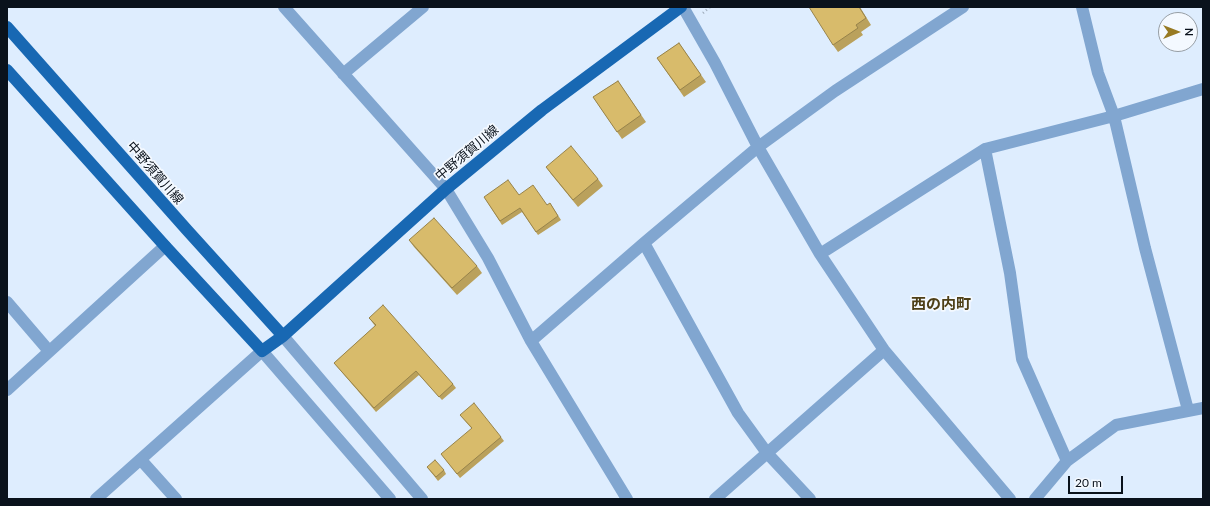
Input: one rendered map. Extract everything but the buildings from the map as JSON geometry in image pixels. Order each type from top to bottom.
[{"type":"main road","name":"中野須賀川線","points":[[262,351],[283,336],[446,189],[542,110],[682,7]]},
{"type":"main road","name":"中野須賀川線","points":[[7,27],[181,224],[283,336]]},
{"type":"main road","points":[[7,70],[165,246],[262,351]]},
{"type":"street","points":[[284,7],[446,189],[488,258],[531,341],[627,499]]},
{"type":"street","points":[[343,74],[423,7]]},
{"type":"street","points":[[682,7],[715,63],[758,147],[820,254],[884,350],[1010,499]]},
{"type":"street","points":[[531,341],[758,147],[835,91],[963,7]]},
{"type":"street","points":[[1082,7],[1098,73],[1114,116],[1145,248],[1188,410]]},
{"type":"street","points":[[820,254],[985,149],[1114,116],[1203,89]]},
{"type":"street","points":[[985,149],[1010,273],[1022,359],[1067,461]]},
{"type":"street","points":[[644,243],[738,413],[767,453],[810,499]]},
{"type":"street","points":[[7,390],[165,246]]},
{"type":"street","points":[[7,302],[49,351]]},
{"type":"street","points":[[283,336],[422,499]]},
{"type":"street","points":[[715,499],[884,350]]},
{"type":"street","points":[[96,499],[262,351],[390,499]]},
{"type":"street","points":[[1035,499],[1067,461],[1116,425],[1203,408]]},
{"type":"street","points":[[141,460],[176,499]]},
{"type":"path","points":[[701,14],[710,7]]},
{"type":"district","name":"西の内町","points":[[941,304]]}]
